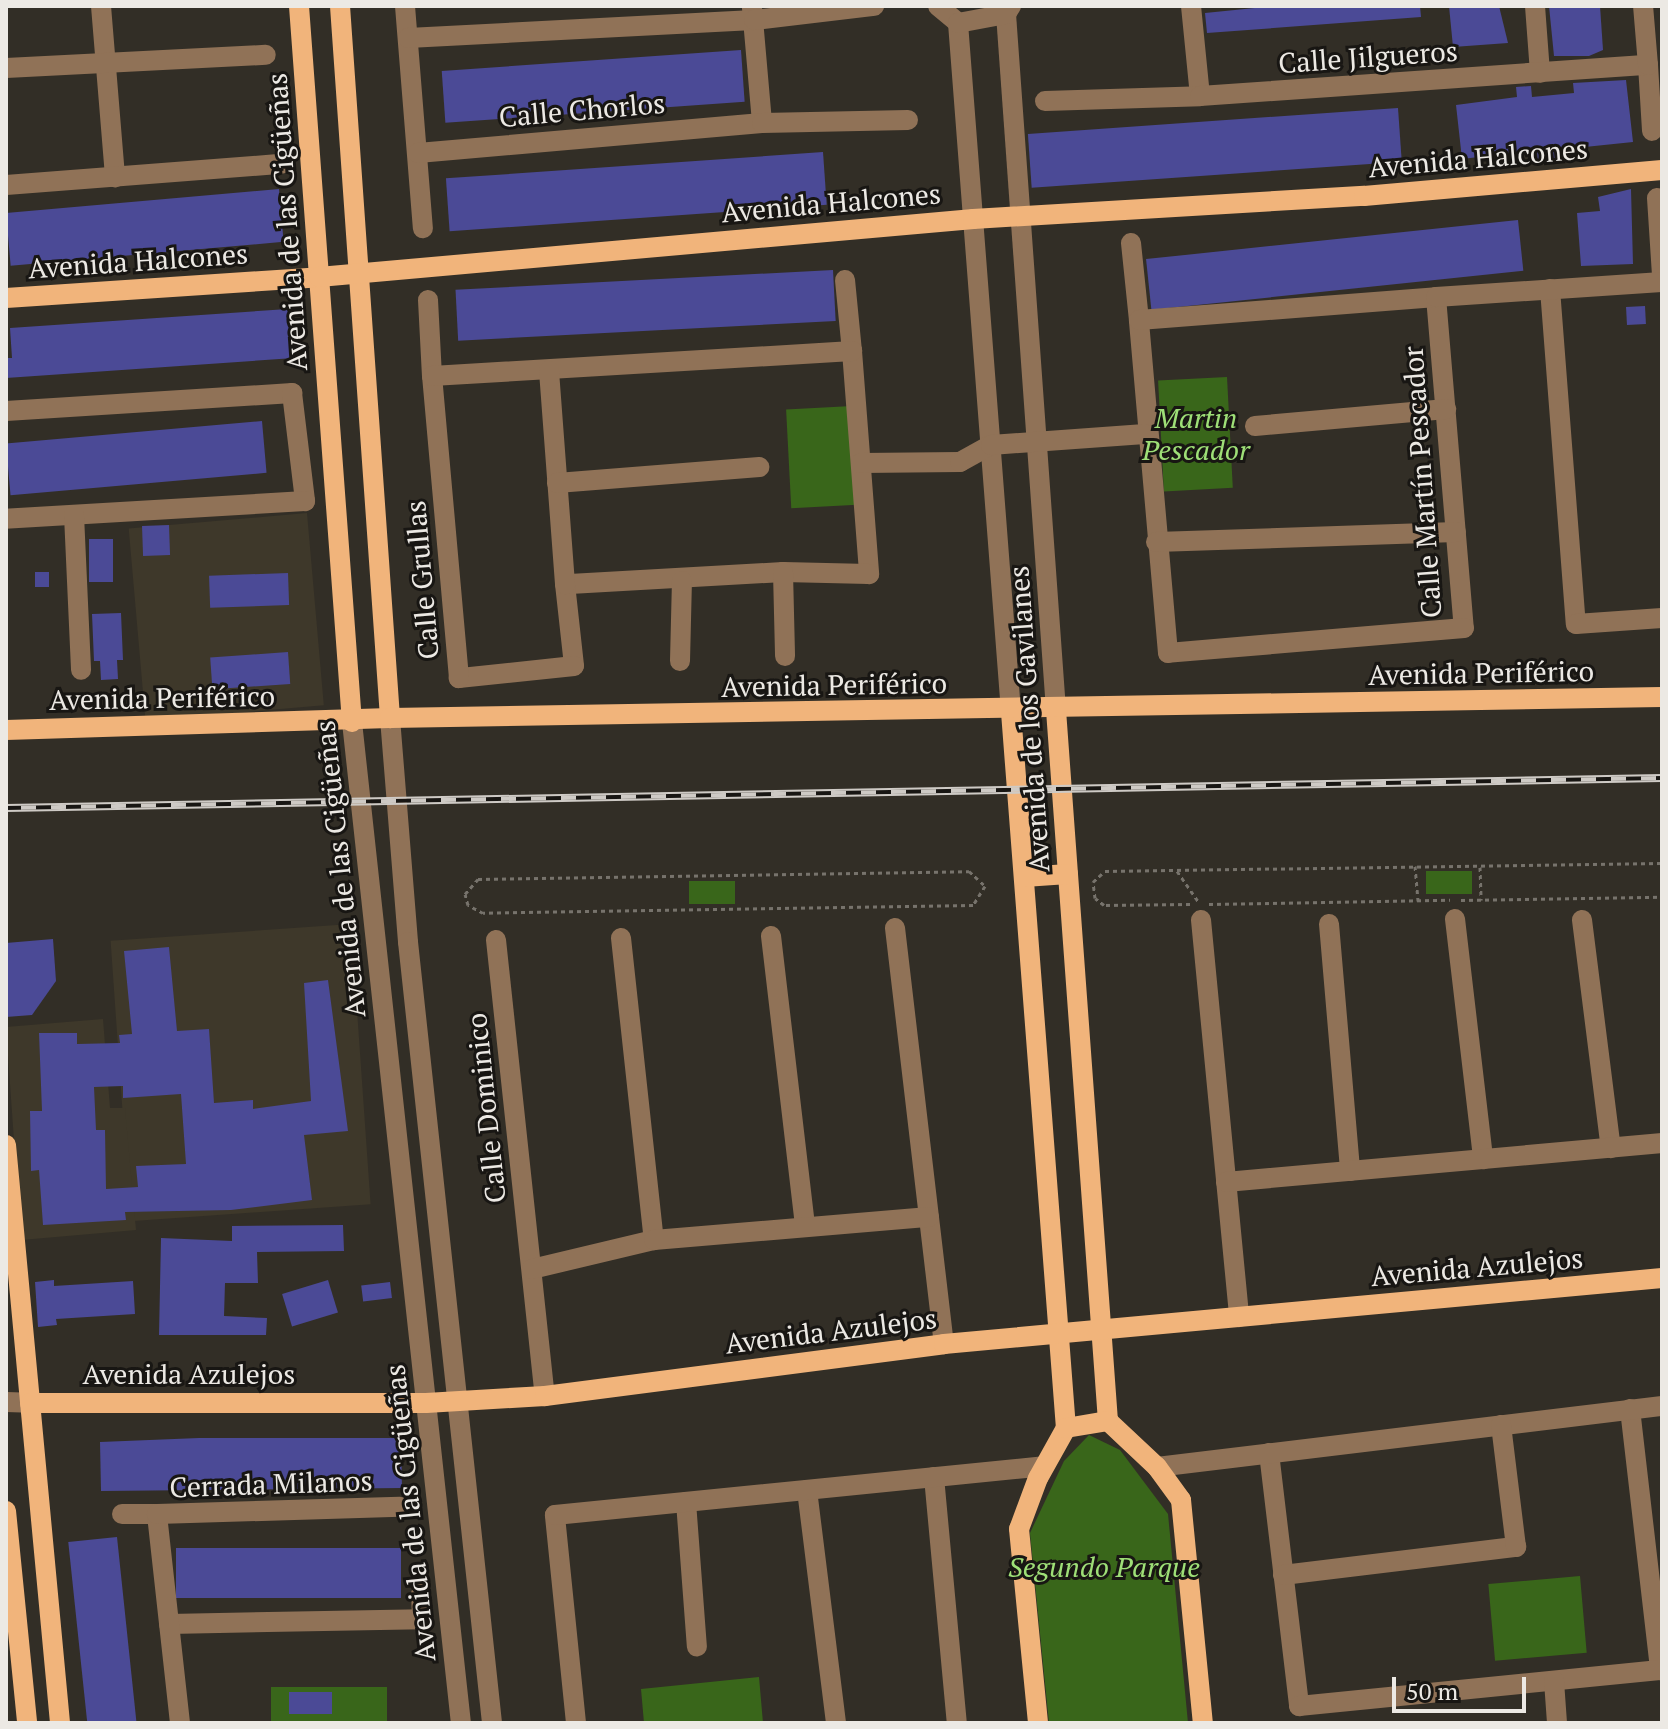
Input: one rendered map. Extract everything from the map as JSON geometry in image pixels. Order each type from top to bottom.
[{"type":"main road","name":"Avenida de las Cigüeñas","points":[[299,6],[352,722]]},
{"type":"main road","points":[[340,6],[390,718]]},
{"type":"main road","name":"Avenida Halcones","points":[[6,298],[319,277],[973,219],[1364,196],[1662,170]]},
{"type":"main road","name":"Avenida Periférico","points":[[6,730],[352,722],[390,718],[1011,712],[1662,697]]},
{"type":"main road","name":"Avenida de los Gavilanes","points":[[1056,710],[1108,1421]]},
{"type":"main road","name":"Avenida de los Gavilanes","points":[[1011,712],[1066,1428]]},
{"type":"main road","points":[[1024,877],[1068,874]]},
{"type":"main road","points":[[6,1145],[60,1723]]},
{"type":"main road","name":"Avenida Azulejos","points":[[30,1403],[459,1403],[545,1396],[944,1344],[1662,1278]]},
{"type":"main road","points":[[1038,1723],[1019,1529],[1044,1466],[1066,1428],[1108,1421],[1157,1467],[1181,1500],[1203,1723]]},
{"type":"main road","points":[[6,1511],[27,1723]]},
{"type":"street","points":[[101,6],[115,177]]},
{"type":"street","points":[[405,6],[423,228]]},
{"type":"street","points":[[408,38],[874,6]]},
{"type":"street","points":[[938,6],[958,23]]},
{"type":"street","points":[[1191,6],[1200,96]]},
{"type":"street","points":[[1535,6],[1540,73]]},
{"type":"street","points":[[1643,6],[1652,131]]},
{"type":"street","name":"Avenida de los Gavilanes","points":[[1011,712],[958,23],[1008,10],[1056,710]]},
{"type":"street","points":[[753,13],[762,123]]},
{"type":"street","points":[[6,68],[266,55]]},
{"type":"street","name":"Calle Jilgueros","points":[[1045,101],[1200,96],[1648,65]]},
{"type":"street","name":"Calle Chorlos","points":[[418,153],[762,123],[908,120]]},
{"type":"street","points":[[6,185],[281,164]]},
{"type":"street","points":[[1657,198],[1662,275]]},
{"type":"street","name":"Calle Martín Pescador","points":[[1131,243],[1145,434],[1168,653],[1465,638],[1436,297]]},
{"type":"street","points":[[565,584],[682,581],[783,572],[869,574],[845,280]]},
{"type":"street","points":[[1139,320],[1662,282]]},
{"type":"street","points":[[1550,289],[1576,624],[1662,618]]},
{"type":"street","name":"Calle Grullas","points":[[428,300],[459,678],[574,666],[549,371]]},
{"type":"street","points":[[432,376],[852,351]]},
{"type":"street","points":[[6,411],[292,393],[305,501],[6,519]]},
{"type":"street","points":[[1255,426],[1446,409]]},
{"type":"street","points":[[861,463],[960,462],[991,445],[1145,434]]},
{"type":"street","points":[[557,483],[759,467]]},
{"type":"street","points":[[74,515],[81,670]]},
{"type":"street","points":[[1156,542],[1456,532]]},
{"type":"street","points":[[783,572],[785,656]]},
{"type":"street","points":[[680,661],[682,581]]},
{"type":"street","points":[[390,718],[408,942],[492,1723]]},
{"type":"street","name":"Avenida de las Cigüeñas","points":[[352,722],[461,1723]]},
{"type":"street","points":[[1201,912],[1239,1317]]},
{"type":"street","points":[[1455,919],[1483,1159]]},
{"type":"street","points":[[1582,920],[1611,1148]]},
{"type":"street","points":[[1329,924],[1350,1171]]},
{"type":"street","points":[[895,928],[944,1344]]},
{"type":"street","points":[[771,936],[805,1227]]},
{"type":"street","points":[[621,938],[654,1240]]},
{"type":"street","name":"Calle Dominico","points":[[496,940],[545,1396]]},
{"type":"street","points":[[1226,1182],[1662,1143]]},
{"type":"street","points":[[532,1269],[654,1240],[929,1217]]},
{"type":"street","name":"Avenida Azulejos","points":[[6,1402],[30,1403]]},
{"type":"street","points":[[1157,1467],[1662,1406]]},
{"type":"street","points":[[1269,1453],[1299,1706],[1661,1670],[1630,1409]]},
{"type":"street","points":[[1283,1575],[1516,1547],[1501,1425]]},
{"type":"street","points":[[576,1723],[555,1515],[1044,1466]]},
{"type":"street","points":[[934,1477],[957,1723]]},
{"type":"street","points":[[807,1490],[836,1723]]},
{"type":"street","points":[[686,1502],[697,1647]]},
{"type":"street","name":"Cerrada Milanos","points":[[180,1723],[157,1514],[400,1507]]},
{"type":"street","points":[[122,1514],[157,1514]]},
{"type":"street","points":[[169,1624],[422,1619],[421,1594]]},
{"type":"street","points":[[1554,1681],[1557,1723]]},
{"type":"path","points":[[1662,863],[1105,871],[1096,877],[1092,893],[1109,906],[1201,912],[1418,901],[1662,897]]},
{"type":"path","points":[[1415,866],[1418,901]]},
{"type":"path","points":[[1480,866],[1481,900]]},
{"type":"path","points":[[1177,870],[1201,912]]},
{"type":"path","points":[[969,871],[985,886],[973,905],[483,913],[466,900],[469,884],[478,879],[969,871]]},
{"type":"shaded area","points":[[307,513],[324,705],[146,721],[129,529]]},
{"type":"shaded area","points":[[351,924],[371,1204],[130,1221],[111,941]]},
{"type":"shaded area","points":[[103,1019],[110,1108],[125,1108],[136,1230],[21,1240],[6,1027]]},
{"type":"green space","name":"Martin Pescador","points":[[1227,377],[1233,488],[1164,491],[1158,381]]},
{"type":"green space","points":[[852,406],[857,505],[791,508],[786,409]]},
{"type":"green space","points":[[1426,871],[1472,871],[1472,894],[1426,894]]},
{"type":"green space","points":[[689,881],[735,881],[735,904],[689,904]]},
{"type":"green space","name":"Segundo Parque","points":[[1089,1435],[1120,1450],[1168,1514],[1188,1723],[1049,1723],[1030,1533],[1064,1461]]},
{"type":"green space","points":[[1580,1576],[1587,1653],[1495,1661],[1488,1584]]},
{"type":"green space","points":[[759,1677],[763,1723],[644,1723],[641,1689]]},
{"type":"green space","points":[[271,1687],[387,1687],[387,1723],[271,1723]]},
{"type":"building","points":[[1275,6],[1420,6],[1421,17],[1207,33],[1205,13]]},
{"type":"building","points":[[1449,6],[1499,6],[1508,43],[1453,47]]},
{"type":"building","points":[[1549,6],[1600,6],[1603,50],[1589,56],[1554,56]]},
{"type":"building","points":[[741,50],[745,102],[445,123],[442,71]]},
{"type":"building","points":[[1626,80],[1633,142],[1556,150],[1558,160],[1538,162],[1537,150],[1462,159],[1456,105],[1517,97],[1516,87],[1531,86],[1532,97],[1574,93],[1573,83]]},
{"type":"building","points":[[1398,108],[1402,162],[1032,188],[1028,134]]},
{"type":"building","points":[[823,152],[827,205],[450,231],[446,178]]},
{"type":"building","points":[[279,189],[284,242],[11,266],[6,213]]},
{"type":"building","points":[[1631,189],[1633,264],[1581,266],[1577,213],[1600,211],[1598,197]]},
{"type":"building","points":[[1518,220],[1523,271],[1151,310],[1146,259]]},
{"type":"building","points":[[833,270],[836,321],[458,341],[456,290]]},
{"type":"building","points":[[1645,306],[1646,324],[1627,325],[1626,307]]},
{"type":"building","points":[[288,309],[294,358],[6,378],[6,358],[12,358],[10,328]]},
{"type":"building","points":[[262,421],[267,473],[11,495],[6,443]]},
{"type":"building","points":[[169,525],[170,555],[143,556],[142,526]]},
{"type":"building","points":[[89,539],[113,539],[113,582],[89,582]]},
{"type":"building","points":[[35,572],[49,572],[49,587],[35,587]]},
{"type":"building","points":[[288,573],[289,605],[210,608],[209,576]]},
{"type":"building","points":[[121,613],[123,660],[117,660],[118,679],[101,680],[100,661],[94,661],[92,614]]},
{"type":"building","points":[[288,652],[290,684],[212,689],[210,657]]},
{"type":"building","points":[[53,939],[56,981],[32,1015],[6,1017],[6,943]]},
{"type":"building","points":[[169,947],[177,1031],[209,1029],[214,1103],[253,1100],[253,1109],[311,1101],[304,983],[328,980],[348,1131],[304,1135],[312,1200],[231,1210],[125,1212],[126,1220],[43,1225],[39,1170],[31,1171],[30,1111],[42,1111],[39,1033],[77,1033],[77,1044],[120,1043],[119,1035],[132,1034],[124,951]],"holes":[[[123,1086],[123,1098],[181,1094],[186,1164],[136,1166],[138,1187],[106,1189],[105,1130],[96,1130],[94,1087]]]},
{"type":"building","points":[[343,1225],[344,1251],[257,1252],[258,1283],[225,1283],[224,1316],[267,1318],[266,1335],[159,1335],[161,1238],[232,1241],[232,1226]]},
{"type":"building","points":[[54,1280],[54,1286],[133,1281],[135,1314],[56,1319],[57,1325],[38,1327],[35,1282]]},
{"type":"building","points":[[328,1280],[338,1313],[292,1327],[282,1294]]},
{"type":"building","points":[[390,1282],[392,1298],[363,1301],[361,1286]]},
{"type":"building","points":[[199,1438],[401,1438],[402,1488],[101,1491],[100,1442]]},
{"type":"building","points":[[117,1537],[137,1723],[87,1723],[68,1542]]},
{"type":"building","points":[[176,1548],[401,1548],[401,1598],[176,1598]]},
{"type":"building","points":[[289,1692],[332,1692],[332,1714],[289,1714]]},
{"type":"railway","points":[[6,808],[1662,778]]}]
